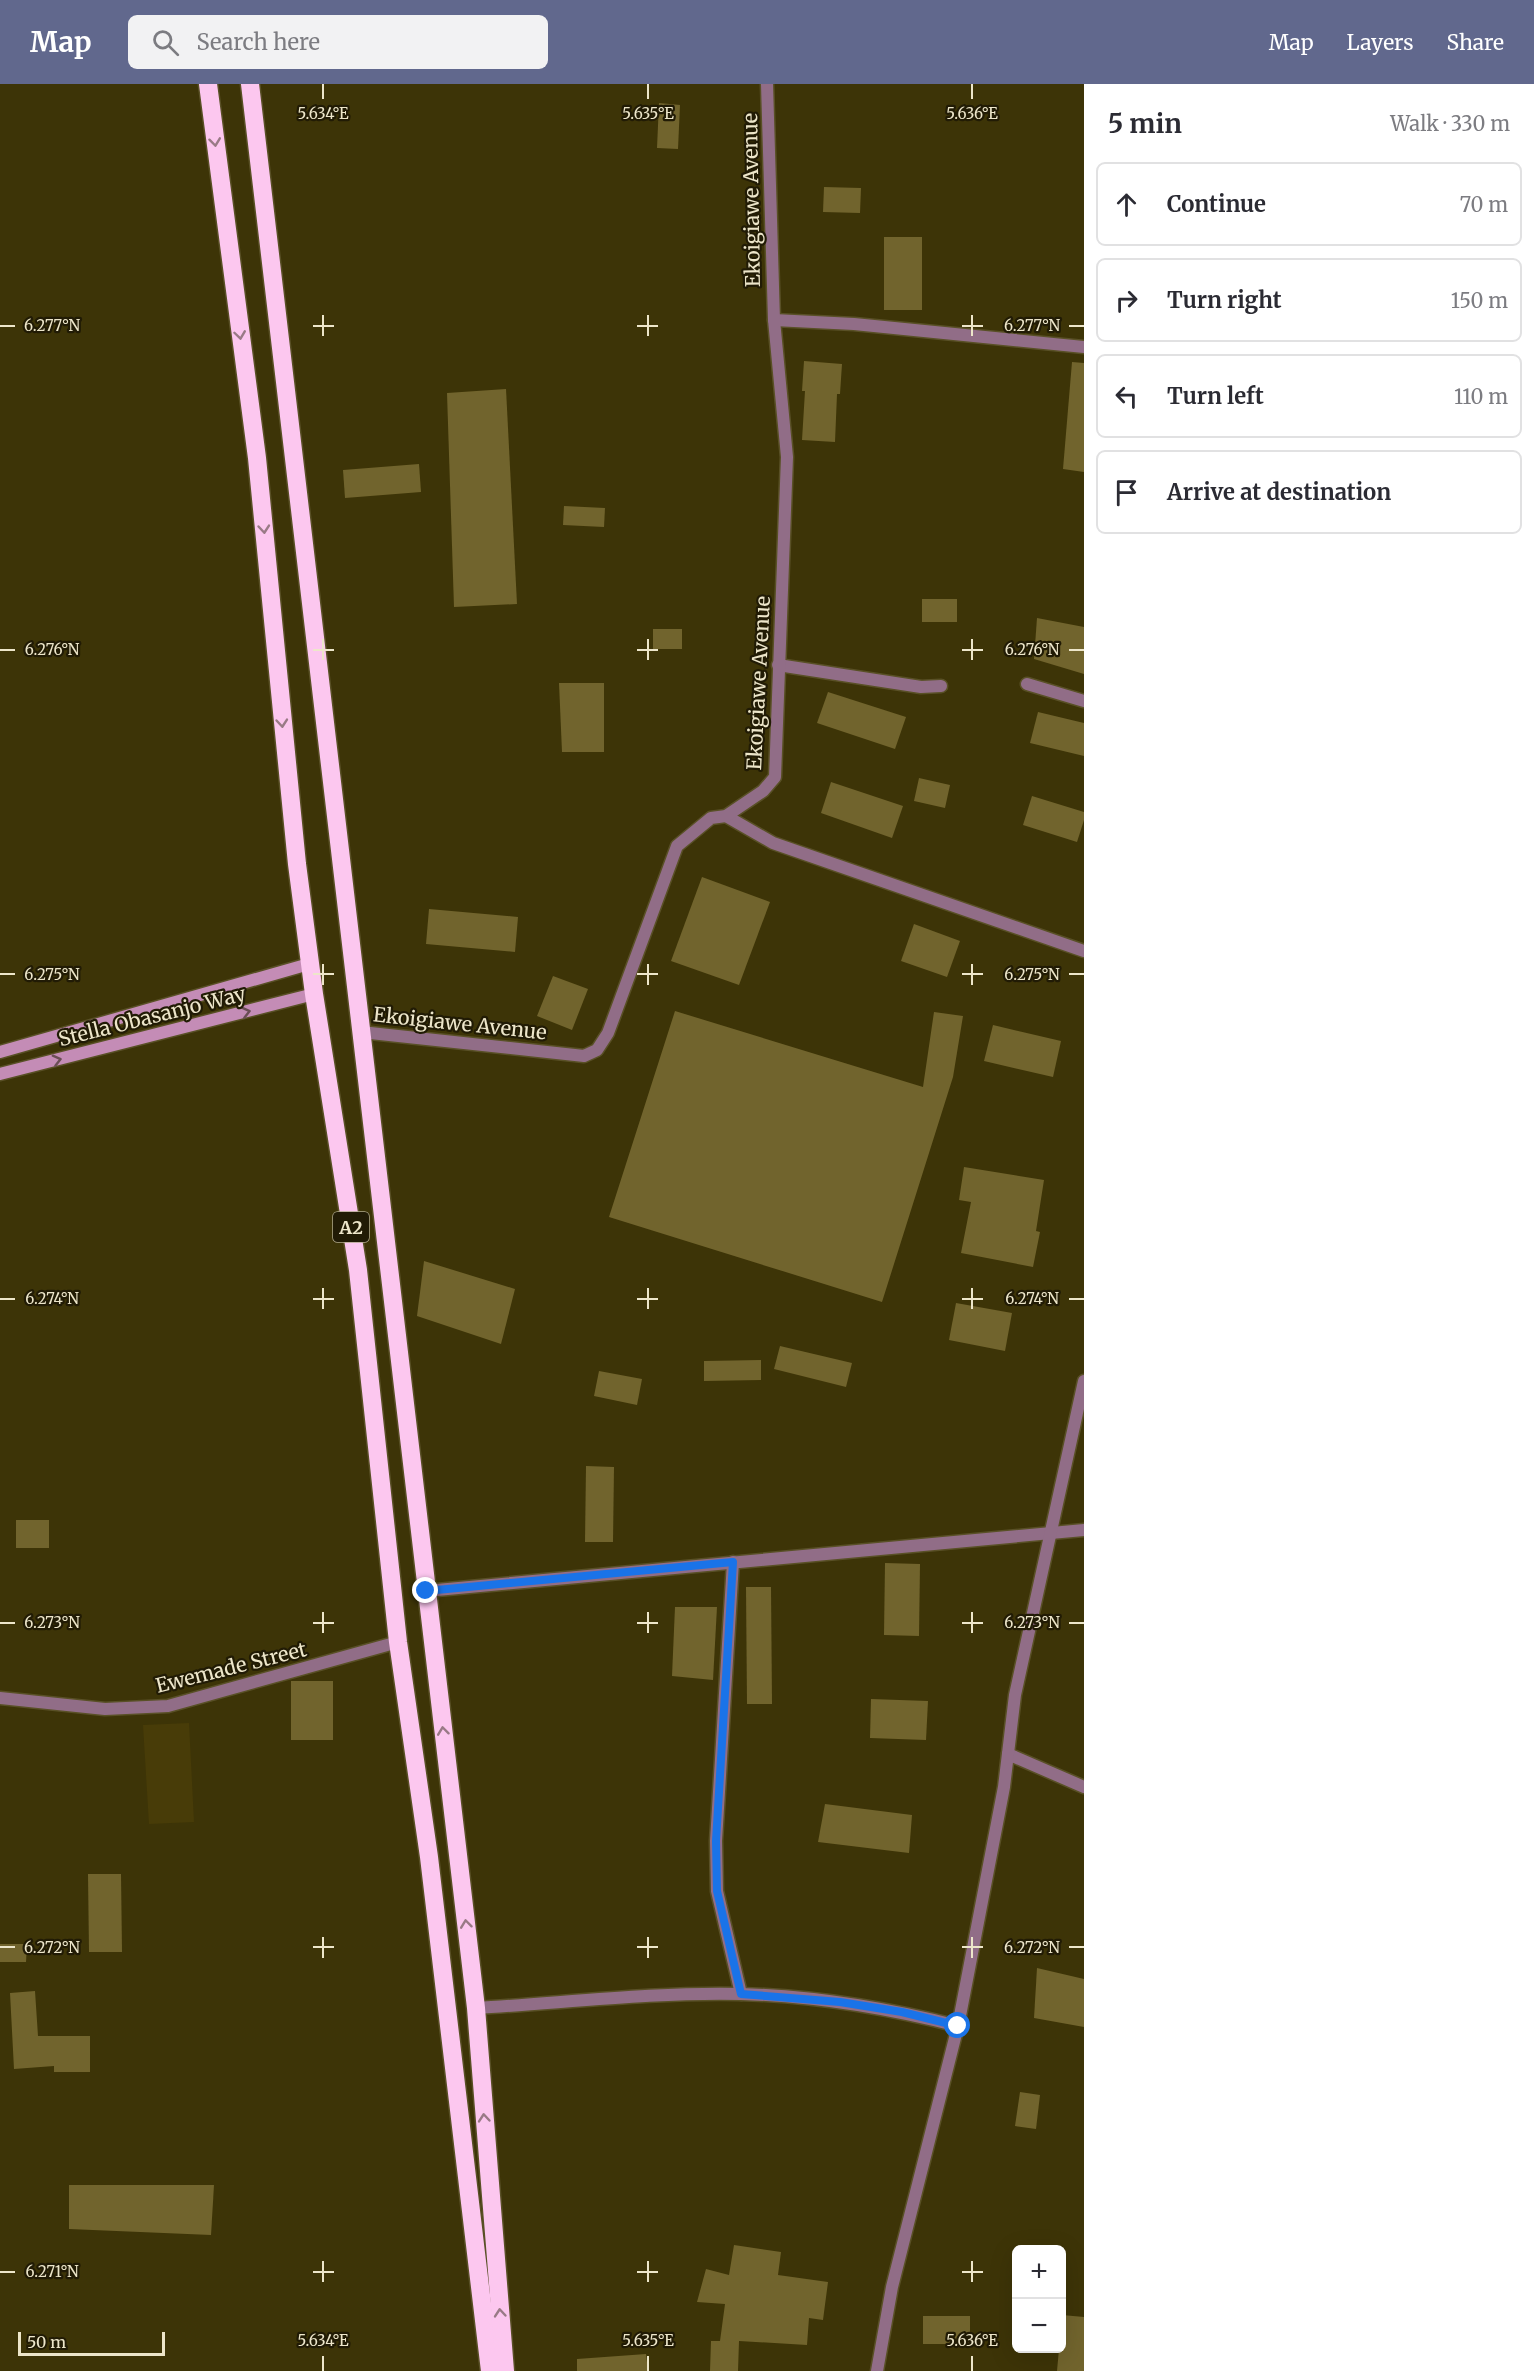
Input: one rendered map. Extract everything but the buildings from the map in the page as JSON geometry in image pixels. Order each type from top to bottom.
[{"type":"highway","name":"A2","points":[[208,84],[257,458],[285,757],[309,964],[358,1270],[398,1642],[429,1857],[490,2371]]},
{"type":"highway","name":"A2","points":[[250,84],[476,2008],[505,2371]]},
{"type":"street","name":"Ekoigiawe Avenue","points":[[361,1032],[584,1056],[597,1050],[608,1033],[677,846],[711,818],[726,816],[764,791],[775,777],[788,457],[774,320],[767,84]]},
{"type":"street","points":[[774,320],[854,324],[1084,347]]},
{"type":"street","points":[[778,665],[921,687],[941,686]]},
{"type":"street","points":[[1027,684],[1084,701]]},
{"type":"street","points":[[726,816],[772,843],[1084,951]]},
{"type":"street","points":[[0,1053],[309,964]]},
{"type":"street","name":"Stella Obasanjo Way","points":[[0,1074],[314,994]]},
{"type":"street","points":[[877,2371],[892,2287],[958,2026],[1004,1787],[1015,1695],[1084,1381]]},
{"type":"street","points":[[426,1591],[1084,1530]]},
{"type":"street","points":[[733,1562],[716,1851],[717,1891],[741,1994]]},
{"type":"street","name":"Ewemade Street","points":[[0,1698],[105,1709],[168,1706],[398,1642]]},
{"type":"street","points":[[1008,1754],[1084,1787]]},
{"type":"street","points":[[476,2008],[684,1995],[741,1994],[840,2002],[902,2012],[958,2026]]},
{"type":"shaded area","points":[[189,1723],[194,1822],[149,1824],[143,1725]]},
{"type":"route","points":[[426,1591],[733,1562],[716,1841],[717,1891],[741,1994],[840,2002],[902,2012],[958,2026]]}]
